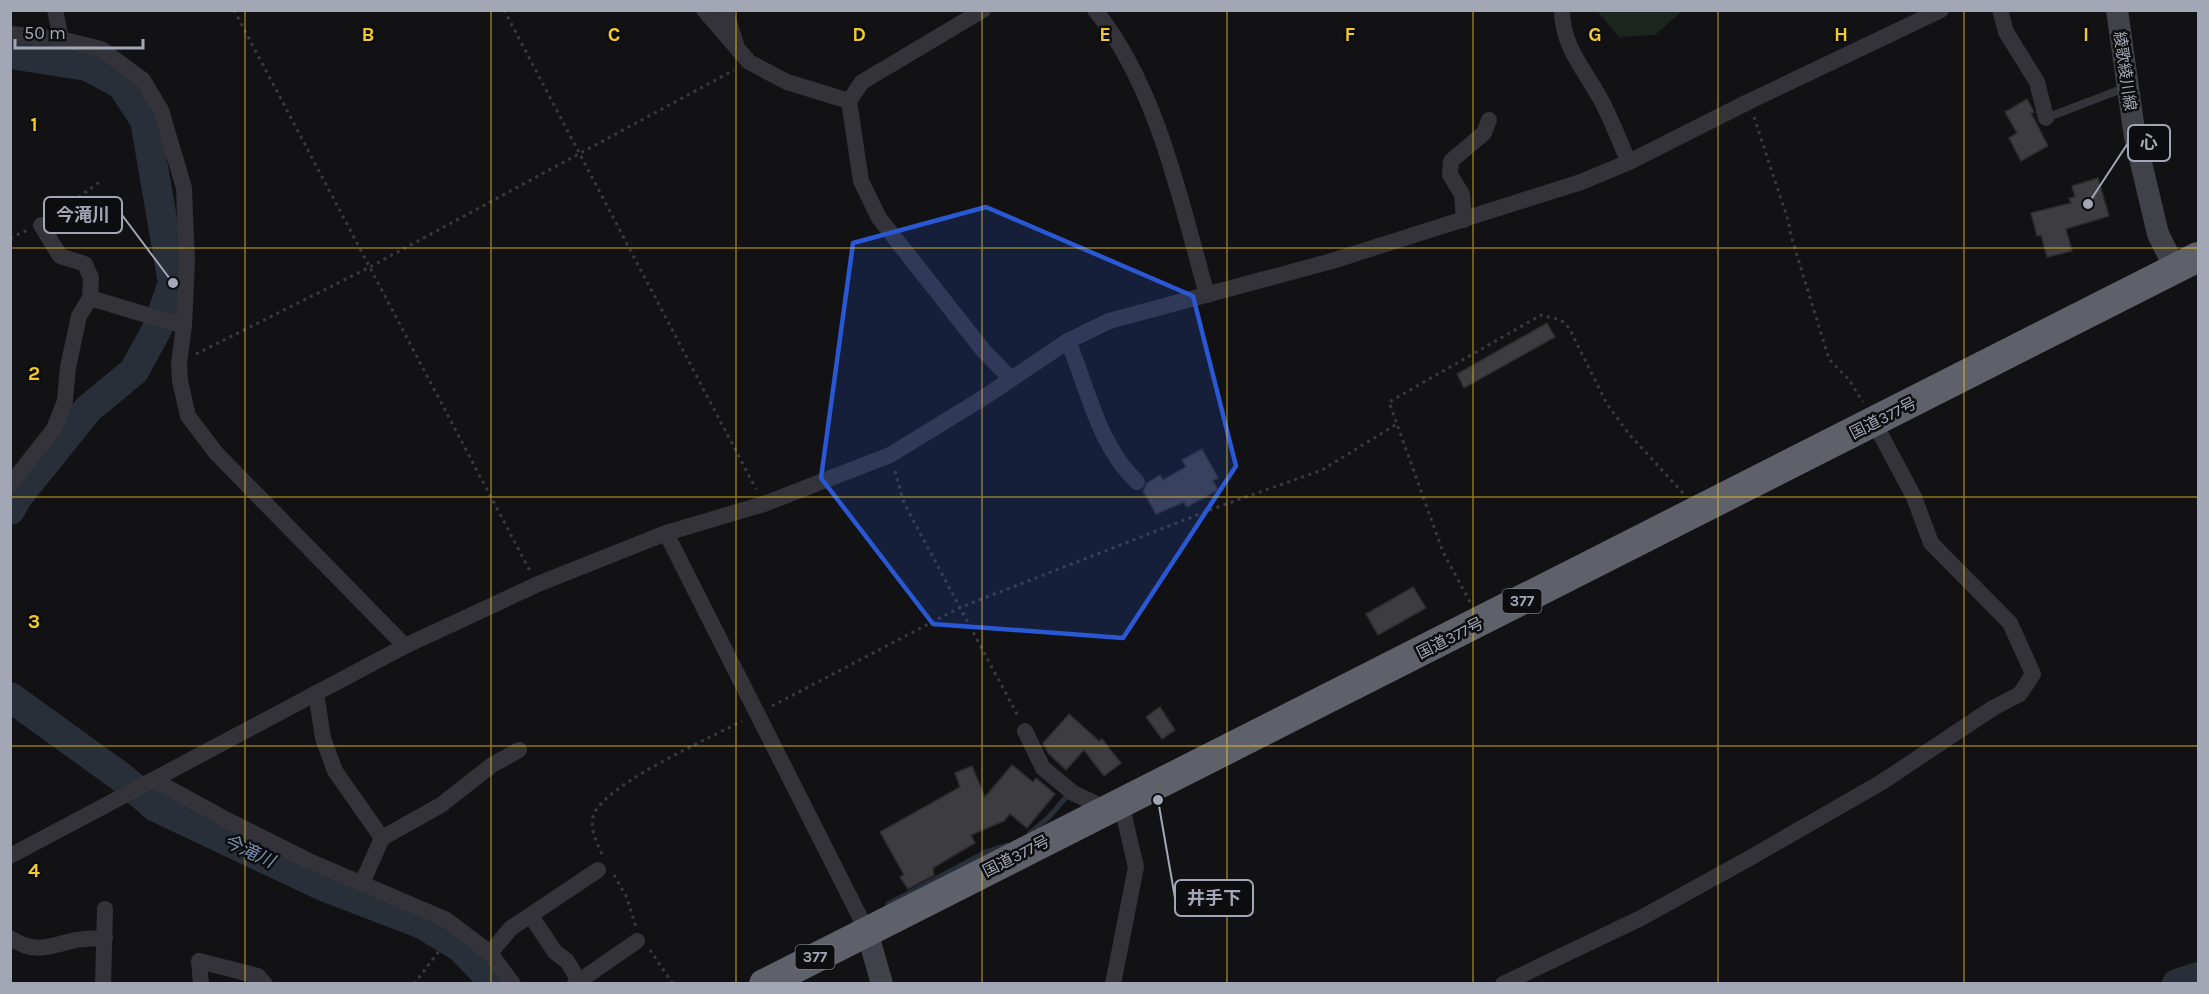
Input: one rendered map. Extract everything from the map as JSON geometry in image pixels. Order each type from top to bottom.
[{"type":"highway","name":"国道377号","points":[[764,984],[2187,262]]},
{"type":"main road","name":"綾歌綾川線","points":[[2117,10],[2135,137],[2158,234],[2187,262]]},
{"type":"main road","points":[[867,931],[882,984]]},
{"type":"street","points":[[55,10],[61,39]]},
{"type":"street","points":[[704,10],[744,56],[787,82],[849,101]]},
{"type":"street","points":[[725,10],[744,56]]},
{"type":"street","points":[[983,10],[862,82],[849,101],[861,181],[879,218],[983,350],[1010,378]]},
{"type":"street","points":[[1095,10],[1126,55],[1153,118],[1177,188],[1207,295]]},
{"type":"street","points":[[1562,10],[1562,24],[1567,45],[1600,99],[1629,162]]},
{"type":"street","points":[[10,856],[405,646],[537,584],[666,533],[764,504],[890,455],[983,398],[1068,341],[1109,321],[1332,261],[1581,182],[1629,162],[1748,102],[1941,10]]},
{"type":"street","points":[[2000,10],[2006,32],[2037,82],[2046,117]]},
{"type":"street","points":[[10,34],[61,39],[101,49],[142,80],[161,110],[184,188],[187,262],[180,325],[179,363],[180,381],[188,416],[216,453],[405,646]]},
{"type":"street","points":[[1464,220],[1462,194],[1450,175],[1450,161],[1484,133],[1489,120]]},
{"type":"street","points":[[10,485],[54,429],[65,401],[68,367],[79,316],[90,297],[91,278],[86,264],[60,256],[41,225]]},
{"type":"street","points":[[90,297],[180,325]]},
{"type":"street","points":[[1068,341],[1083,378],[1097,424],[1129,474],[1137,482]]},
{"type":"street","points":[[1503,984],[1641,918],[1832,812],[2020,694],[2033,674],[2010,623],[1931,543],[1914,497],[1874,422]]},
{"type":"street","points":[[666,533],[867,931]]},
{"type":"street","points":[[316,693],[322,738],[335,771],[382,838]]},
{"type":"street","points":[[1025,731],[1043,768],[1073,793],[1115,807],[1136,867],[1113,984]]},
{"type":"street","points":[[362,883],[382,838],[441,805],[492,765],[519,750]]},
{"type":"street","points":[[140,787],[227,820],[309,861],[445,919],[490,953],[513,984]]},
{"type":"street","points":[[490,953],[511,928],[606,868]]},
{"type":"street","points":[[103,984],[105,909]]},
{"type":"street","points":[[531,916],[555,952],[567,961],[577,982],[641,939]]},
{"type":"street","points":[[10,938],[25,947],[53,948],[74,940],[105,938]]},
{"type":"street","points":[[201,984],[199,961],[258,976],[266,984]]},
{"type":"lane","points":[[2046,117],[2127,87]]},
{"type":"path","points":[[234,10],[368,268],[537,584]]},
{"type":"path","points":[[504,10],[764,504]]},
{"type":"path","points":[[179,363],[368,268],[579,155],[744,56]]},
{"type":"path","points":[[1748,102],[1788,220],[1829,358],[1850,380],[1874,422]]},
{"type":"path","points":[[10,238],[41,225],[101,181]]},
{"type":"path","points":[[1478,623],[1463,585],[1443,552],[1389,402],[1541,315],[1550,315],[1561,320],[1569,328],[1607,404],[1629,434],[1683,492],[1696,513]]},
{"type":"path","points":[[673,984],[641,939],[626,896],[606,868],[592,832],[594,814],[604,800],[623,784],[959,608],[1215,508],[1322,470],[1397,424]]},
{"type":"path","points":[[890,455],[904,503],[1025,731]]},
{"type":"path","points":[[414,984],[439,951]]},
{"type":"highlighted area","points":[[986,207],[1193,296],[1236,466],[1123,638],[933,624],[821,478],[853,243]]},
{"type":"shaded area","points":[[1597,11],[1682,11],[1655,35],[1619,37]]},
{"type":"building","points":[[2027,99],[2034,112],[2031,113],[2048,146],[2021,161],[2009,138],[2017,133],[2005,112]]},
{"type":"building","points":[[2098,178],[2109,216],[2066,229],[2072,251],[2047,257],[2041,235],[2037,236],[2031,213],[2071,203],[2069,198],[2075,197],[2072,186]]},
{"type":"building","points":[[1547,323],[1555,337],[1464,388],[1457,374]]},
{"type":"building","points":[[1202,449],[1218,478],[1213,481],[1218,490],[1187,507],[1184,502],[1156,514],[1143,491],[1147,483],[1160,475],[1163,480],[1186,467],[1182,460]]},
{"type":"building","points":[[1413,587],[1426,608],[1378,635],[1366,614]]},
{"type":"building","points":[[1160,707],[1175,730],[1162,739],[1146,717]]},
{"type":"building","points":[[1069,714],[1099,741],[1102,739],[1121,763],[1104,776],[1084,750],[1066,770],[1048,753],[1043,743]]},
{"type":"building","points":[[1012,765],[1033,782],[1036,778],[1055,794],[1027,828],[1010,814],[1004,821],[971,835],[975,843],[933,868],[934,875],[908,889],[900,877],[904,875],[880,832],[960,787],[955,773],[972,766],[985,797]]},
{"type":"waterway","name":"今滝川","points":[[10,54],[87,66],[121,84],[145,120],[173,283],[157,329],[134,371],[88,409],[18,496],[10,510]]},
{"type":"waterway","name":"今滝川","points":[[10,697],[121,777],[156,807],[323,886],[422,924],[460,947],[496,984]]},
{"type":"waterway","points":[[1029,834],[1048,818],[1068,795]]},
{"type":"waterway","points":[[888,904],[986,852],[1007,845]]},
{"type":"waterway","points":[[2177,984],[2198,977]]},
{"type":"place","name":"心","points":[[2088,204]]},
{"type":"place","name":"今滝川","points":[[173,283]]},
{"type":"place","name":"井手下","points":[[1158,800]]}]
